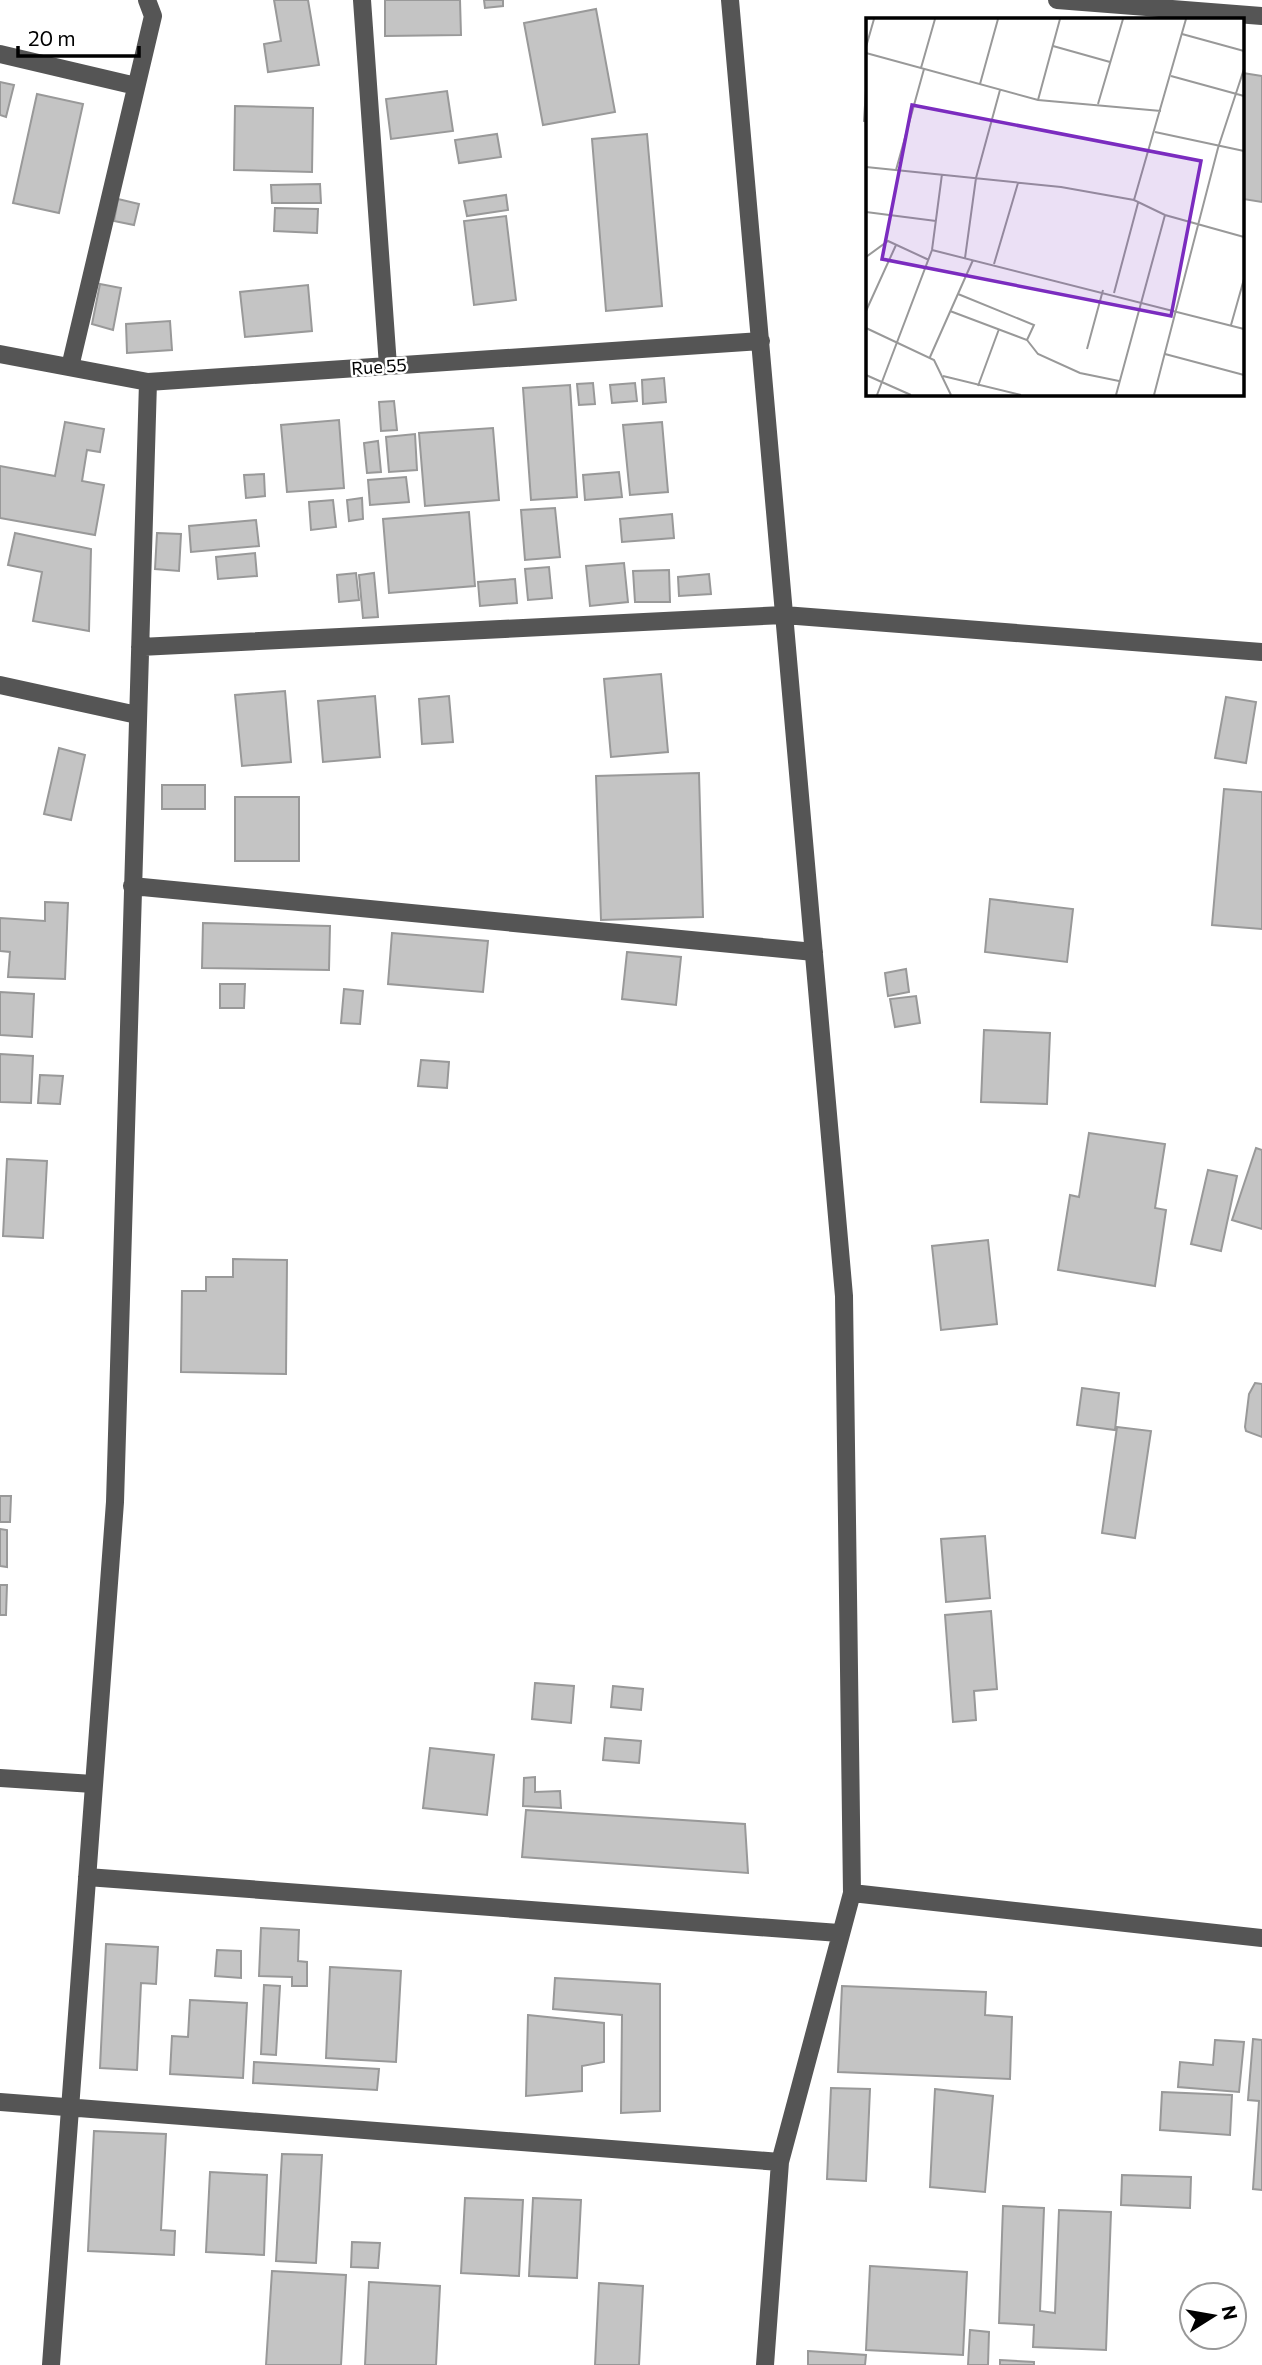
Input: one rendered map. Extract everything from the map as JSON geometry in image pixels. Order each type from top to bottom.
[{"type":"street","points":[[70,367],[153,16],[147,0]]},
{"type":"street","points":[[362,0],[388,366]]},
{"type":"street","points":[[730,0],[844,1296],[852,1892],[780,2162],[765,2365]]},
{"type":"street","points":[[1057,0],[1262,16]]},
{"type":"street","points":[[0,54],[136,86]]},
{"type":"street","name":"Rue 55","points":[[0,354],[148,382],[761,341]]},
{"type":"street","points":[[51,2365],[114,1502],[148,382]]},
{"type":"street","points":[[140,648],[784,615],[1262,652]]},
{"type":"street","points":[[0,685],[137,715]]},
{"type":"street","points":[[132,886],[814,952]]},
{"type":"street","points":[[0,1778],[93,1784]]},
{"type":"street","points":[[87,1877],[839,1933]]},
{"type":"street","points":[[852,1892],[1262,1938]]},
{"type":"street","points":[[0,2102],[780,2162]]},
{"type":"building","points":[[274,0],[308,0],[319,65],[268,72],[264,44],[281,41]]},
{"type":"building","points":[[385,0],[460,0],[461,35],[385,36]]},
{"type":"building","points":[[484,0],[503,0],[503,6],[485,8]]},
{"type":"building","points":[[596,9],[615,112],[543,125],[524,23]]},
{"type":"building","points":[[1244,73],[1262,76],[1262,202],[1244,199]]},
{"type":"building","points":[[0,82],[14,85],[6,117],[0,115]]},
{"type":"building","points":[[866,90],[866,122],[864,121]]},
{"type":"building","points":[[447,91],[453,131],[391,139],[386,99]]},
{"type":"building","points":[[37,94],[83,104],[59,213],[13,203]]},
{"type":"building","points":[[235,106],[313,108],[312,172],[234,170]]},
{"type":"building","points":[[497,134],[501,157],[459,163],[455,140]]},
{"type":"building","points":[[647,134],[662,306],[606,311],[592,139]]},
{"type":"building","points":[[320,184],[321,203],[272,203],[271,185]]},
{"type":"building","points":[[506,195],[508,210],[467,216],[464,201]]},
{"type":"building","points":[[118,199],[139,204],[134,225],[114,221]]},
{"type":"building","points":[[275,208],[318,209],[317,233],[274,231]]},
{"type":"building","points":[[506,216],[516,300],[474,305],[464,221]]},
{"type":"building","points":[[100,284],[121,288],[113,330],[92,324]]},
{"type":"building","points":[[308,285],[312,331],[245,337],[240,292]]},
{"type":"building","points":[[170,321],[172,350],[127,353],[126,324]]},
{"type":"building","points":[[664,378],[666,402],[643,404],[642,380]]},
{"type":"building","points":[[593,383],[595,404],[579,405],[577,384]]},
{"type":"building","points":[[635,383],[637,401],[612,403],[610,385]]},
{"type":"building","points":[[570,385],[577,497],[531,500],[523,388]]},
{"type":"building","points":[[394,401],[397,430],[381,431],[379,402]]},
{"type":"building","points":[[339,420],[344,488],[287,492],[281,425]]},
{"type":"building","points":[[65,422],[104,429],[100,452],[87,450],[82,481],[104,485],[95,535],[0,518],[0,466],[55,476]]},
{"type":"building","points":[[662,422],[668,492],[630,495],[623,425]]},
{"type":"building","points":[[493,428],[499,500],[425,506],[419,433]]},
{"type":"building","points":[[415,434],[417,470],[389,472],[386,437]]},
{"type":"building","points":[[378,441],[381,472],[367,473],[364,443]]},
{"type":"building","points":[[619,472],[622,497],[585,500],[583,475]]},
{"type":"building","points":[[264,474],[265,496],[246,498],[244,475]]},
{"type":"building","points":[[406,477],[409,502],[370,505],[368,480]]},
{"type":"building","points":[[362,498],[363,519],[349,521],[347,500]]},
{"type":"building","points":[[333,500],[336,527],[311,530],[309,502]]},
{"type":"building","points":[[555,508],[560,557],[525,560],[521,510]]},
{"type":"building","points":[[469,512],[475,586],[389,593],[383,519]]},
{"type":"building","points":[[672,514],[674,538],[622,542],[620,519]]},
{"type":"building","points":[[256,520],[259,546],[191,552],[189,526]]},
{"type":"building","points":[[15,533],[91,549],[89,631],[33,621],[42,572],[8,565]]},
{"type":"building","points":[[157,533],[181,534],[179,571],[155,569]]},
{"type":"building","points":[[255,553],[257,576],[218,579],[216,557]]},
{"type":"building","points":[[624,563],[628,602],[590,606],[586,566]]},
{"type":"building","points":[[549,567],[552,598],[528,600],[525,569]]},
{"type":"building","points":[[669,570],[670,602],[635,602],[633,571]]},
{"type":"building","points":[[356,573],[359,600],[339,602],[337,575]]},
{"type":"building","points":[[374,573],[378,617],[363,618],[359,575]]},
{"type":"building","points":[[709,574],[711,594],[679,596],[678,577]]},
{"type":"building","points":[[515,579],[517,603],[480,606],[478,582]]},
{"type":"building","points":[[661,674],[668,752],[611,757],[604,679]]},
{"type":"building","points":[[285,691],[291,762],[242,766],[235,695]]},
{"type":"building","points":[[375,696],[380,757],[323,762],[318,701]]},
{"type":"building","points":[[449,696],[453,742],[422,744],[419,699]]},
{"type":"building","points":[[1226,697],[1256,702],[1246,763],[1215,758]]},
{"type":"building","points":[[59,748],[85,755],[71,820],[44,814]]},
{"type":"building","points":[[699,773],[703,917],[601,920],[596,776]]},
{"type":"building","points":[[162,785],[205,785],[205,809],[162,809]]},
{"type":"building","points":[[1224,789],[1262,792],[1262,929],[1212,925]]},
{"type":"building","points":[[235,797],[299,797],[299,861],[235,861]]},
{"type":"building","points":[[990,899],[1073,909],[1067,962],[985,952]]},
{"type":"building","points":[[45,902],[68,903],[65,979],[8,977],[10,952],[0,951],[0,918],[45,921]]},
{"type":"building","points":[[203,923],[330,926],[329,970],[202,968]]},
{"type":"building","points":[[392,933],[488,941],[483,992],[388,984]]},
{"type":"building","points":[[627,952],[681,957],[676,1005],[622,999]]},
{"type":"building","points":[[906,969],[909,992],[888,996],[885,973]]},
{"type":"building","points":[[220,984],[245,984],[244,1008],[220,1008]]},
{"type":"building","points":[[344,989],[363,991],[360,1024],[341,1023]]},
{"type":"building","points":[[0,992],[34,994],[32,1037],[0,1035]]},
{"type":"building","points":[[916,996],[920,1023],[895,1027],[890,999]]},
{"type":"building","points":[[984,1030],[1050,1033],[1047,1104],[981,1102]]},
{"type":"building","points":[[0,1054],[33,1056],[31,1103],[0,1102]]},
{"type":"building","points":[[421,1060],[449,1062],[447,1088],[418,1086]]},
{"type":"building","points":[[40,1075],[63,1076],[60,1104],[38,1103]]},
{"type":"building","points":[[1089,1133],[1165,1144],[1155,1208],[1166,1210],[1155,1286],[1058,1270],[1070,1195],[1079,1197]]},
{"type":"building","points":[[1256,1148],[1262,1150],[1262,1229],[1232,1220]]},
{"type":"building","points":[[7,1159],[47,1161],[43,1238],[3,1236]]},
{"type":"building","points":[[1208,1170],[1237,1176],[1221,1251],[1191,1244]]},
{"type":"building","points":[[988,1240],[997,1324],[941,1330],[932,1246]]},
{"type":"building","points":[[233,1259],[287,1260],[286,1374],[181,1372],[182,1291],[206,1291],[206,1277],[233,1277]]},
{"type":"building","points":[[1255,1383],[1262,1384],[1262,1437],[1246,1431],[1245,1427],[1249,1394]]},
{"type":"building","points":[[1082,1388],[1119,1393],[1115,1430],[1077,1425]]},
{"type":"building","points":[[1117,1427],[1151,1431],[1135,1538],[1102,1533]]},
{"type":"building","points":[[0,1496],[11,1496],[10,1522],[0,1522]]},
{"type":"building","points":[[0,1529],[7,1530],[7,1567],[0,1566]]},
{"type":"building","points":[[985,1536],[990,1598],[946,1602],[941,1539]]},
{"type":"building","points":[[0,1585],[7,1585],[6,1615],[0,1615]]},
{"type":"building","points":[[991,1611],[997,1689],[974,1691],[976,1720],[953,1722],[945,1615]]},
{"type":"building","points":[[535,1683],[574,1686],[571,1723],[532,1719]]},
{"type":"building","points":[[613,1686],[643,1689],[641,1710],[611,1707]]},
{"type":"building","points":[[605,1738],[641,1741],[639,1763],[603,1760]]},
{"type":"building","points":[[430,1748],[494,1755],[487,1815],[423,1808]]},
{"type":"building","points":[[535,1777],[535,1792],[560,1791],[561,1808],[523,1806],[524,1778]]},
{"type":"building","points":[[526,1810],[745,1824],[748,1873],[522,1857]]},
{"type":"building","points":[[261,1928],[299,1930],[298,1961],[307,1962],[307,1986],[292,1986],[292,1977],[259,1976]]},
{"type":"building","points":[[106,1944],[158,1947],[156,1984],[141,1983],[137,2070],[100,2068]]},
{"type":"building","points":[[217,1950],[241,1951],[241,1978],[215,1976]]},
{"type":"building","points":[[330,1967],[401,1971],[396,2062],[326,2058]]},
{"type":"building","points":[[555,1978],[660,1984],[660,2111],[621,2113],[622,2015],[553,2009]]},
{"type":"building","points":[[264,1985],[280,1986],[276,2055],[261,2054]]},
{"type":"building","points":[[842,1986],[986,1992],[985,2015],[1012,2017],[1010,2079],[838,2072]]},
{"type":"building","points":[[190,2000],[247,2003],[243,2078],[170,2074],[172,2036],[188,2037]]},
{"type":"building","points":[[528,2015],[604,2023],[604,2062],[582,2066],[582,2091],[526,2096]]},
{"type":"building","points":[[1253,2039],[1262,2040],[1262,2190],[1253,2189],[1259,2101],[1248,2100]]},
{"type":"building","points":[[1215,2040],[1244,2042],[1239,2092],[1178,2087],[1180,2062],[1213,2065]]},
{"type":"building","points":[[254,2062],[379,2069],[377,2090],[253,2083]]},
{"type":"building","points":[[831,2088],[870,2089],[866,2181],[827,2179]]},
{"type":"building","points":[[935,2089],[993,2096],[985,2192],[930,2187]]},
{"type":"building","points":[[1162,2092],[1232,2095],[1230,2135],[1160,2130]]},
{"type":"building","points":[[94,2131],[166,2134],[161,2230],[175,2231],[174,2255],[88,2251]]},
{"type":"building","points":[[282,2154],[322,2155],[316,2263],[276,2261]]},
{"type":"building","points":[[210,2172],[267,2175],[264,2255],[206,2252]]},
{"type":"building","points":[[1122,2175],[1191,2177],[1190,2208],[1121,2205]]},
{"type":"building","points":[[465,2198],[523,2200],[519,2276],[461,2273]]},
{"type":"building","points":[[533,2198],[581,2200],[577,2278],[529,2276]]},
{"type":"building","points":[[1003,2206],[1044,2208],[1040,2311],[1055,2313],[1059,2210],[1111,2212],[1106,2350],[1033,2347],[1034,2325],[999,2323]]},
{"type":"building","points":[[352,2242],[380,2243],[378,2268],[351,2267]]},
{"type":"building","points":[[870,2266],[967,2272],[963,2355],[866,2350]]},
{"type":"building","points":[[272,2271],[346,2275],[341,2365],[266,2365]]},
{"type":"building","points":[[369,2282],[440,2286],[436,2365],[365,2365]]},
{"type":"building","points":[[599,2283],[643,2286],[639,2365],[595,2365]]},
{"type":"building","points":[[970,2330],[989,2332],[988,2365],[968,2365]]},
{"type":"building","points":[[808,2351],[866,2355],[865,2365],[808,2365]]},
{"type":"building","points":[[1000,2360],[1034,2362],[1034,2365],[1000,2365]]}]
